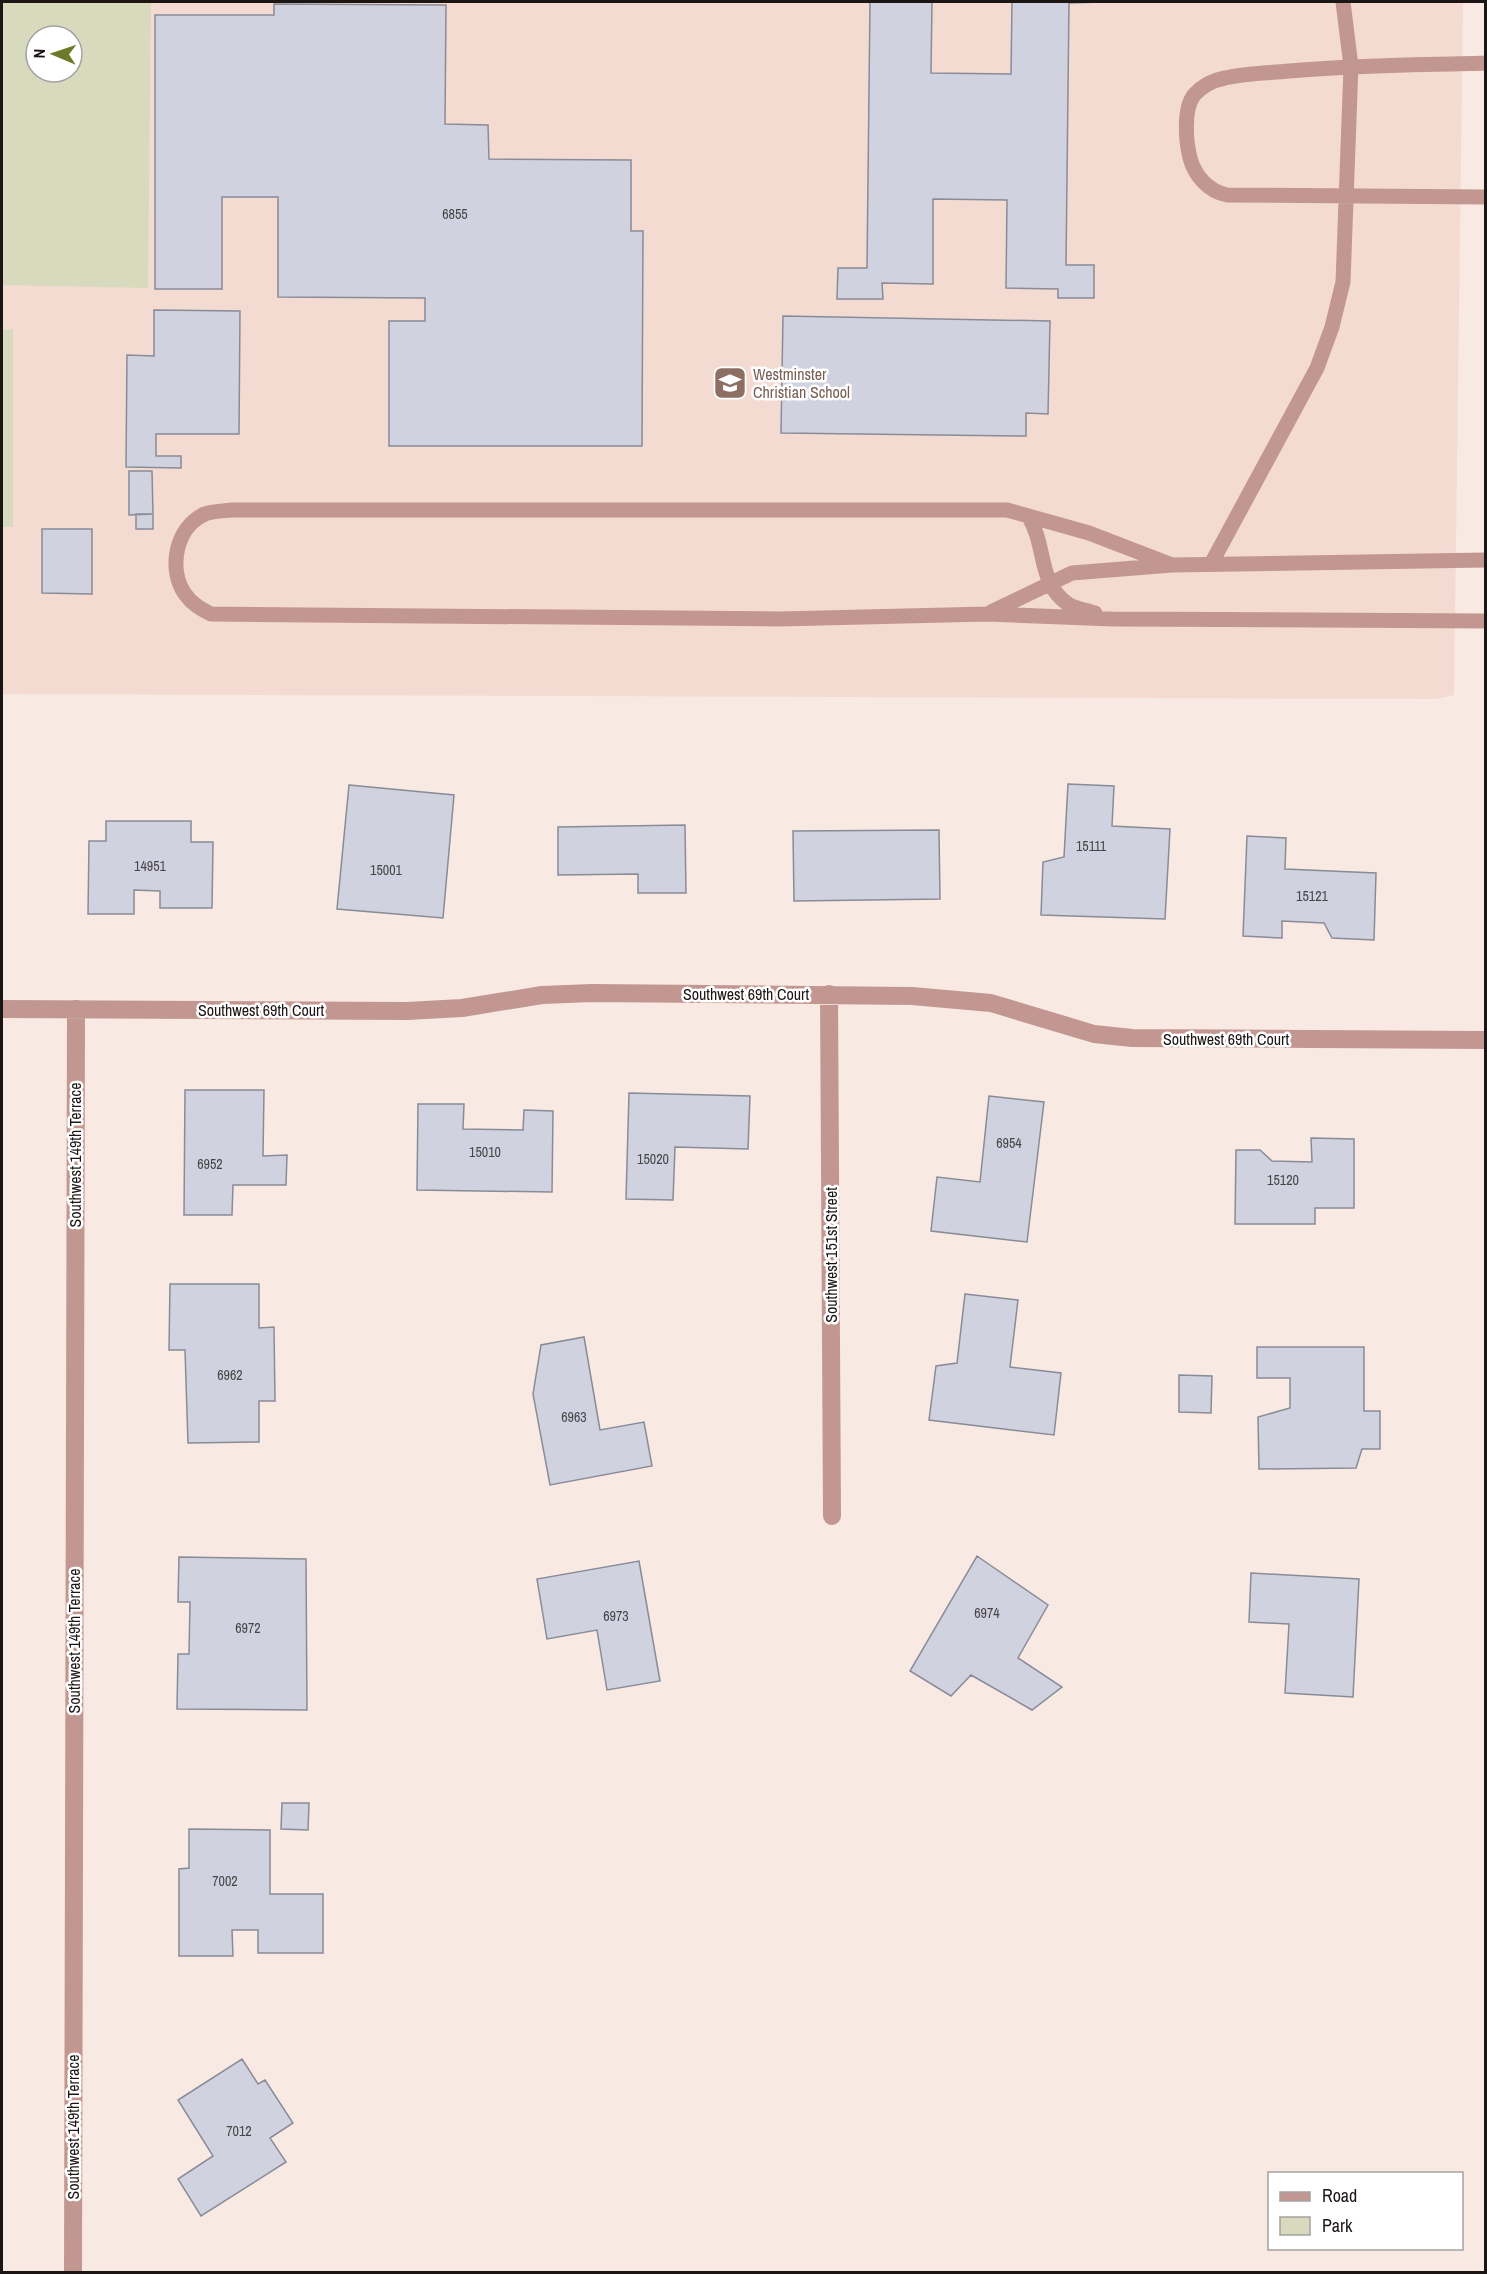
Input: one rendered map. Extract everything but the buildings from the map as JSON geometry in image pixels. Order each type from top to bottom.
[{"type":"street","name":"Southwest 69th Court","points":[[2,1009],[407,1011],[462,1008],[520,998],[572,994],[829,994],[912,996],[982,1002],[1094,1034],[1132,1038],[1485,1040]]},
{"type":"street","name":"Southwest 151st Street","points":[[829,994],[832,1516]]},
{"type":"street","name":"Southwest 149th Terrace","points":[[73,2272],[76,1009]]},
{"type":"lane","points":[[1211,564],[1317,368],[1332,327],[1343,282],[1348,197],[1351,66],[1343,2]]},
{"type":"lane","points":[[1485,63],[1351,66],[1233,77],[1212,82],[1193,96],[1188,119],[1188,150],[1192,165],[1203,182],[1221,193],[1348,197],[1485,197]]},
{"type":"lane","points":[[1172,565],[1089,532],[1007,510],[232,510],[204,514],[195,521],[181,539],[176,556],[178,577],[184,593],[195,604],[211,614],[780,619],[988,614],[1113,619],[1485,621]]},
{"type":"lane","points":[[1028,516],[1037,530],[1048,584],[1069,604],[1113,619]]},
{"type":"lane","points":[[988,614],[1072,573],[1172,565],[1485,560]]},
{"type":"shaded area","name":"Westminster Christian School","points":[[2,2],[1463,2],[1454,695],[1435,699],[2,694]]},
{"type":"green space","points":[[2,2],[151,2],[148,288],[2,285]]},
{"type":"green space","points":[[13,329],[13,527],[2,527],[2,330]]},
{"type":"place","name":"Westminster Christian School","points":[[730,383]]}]
